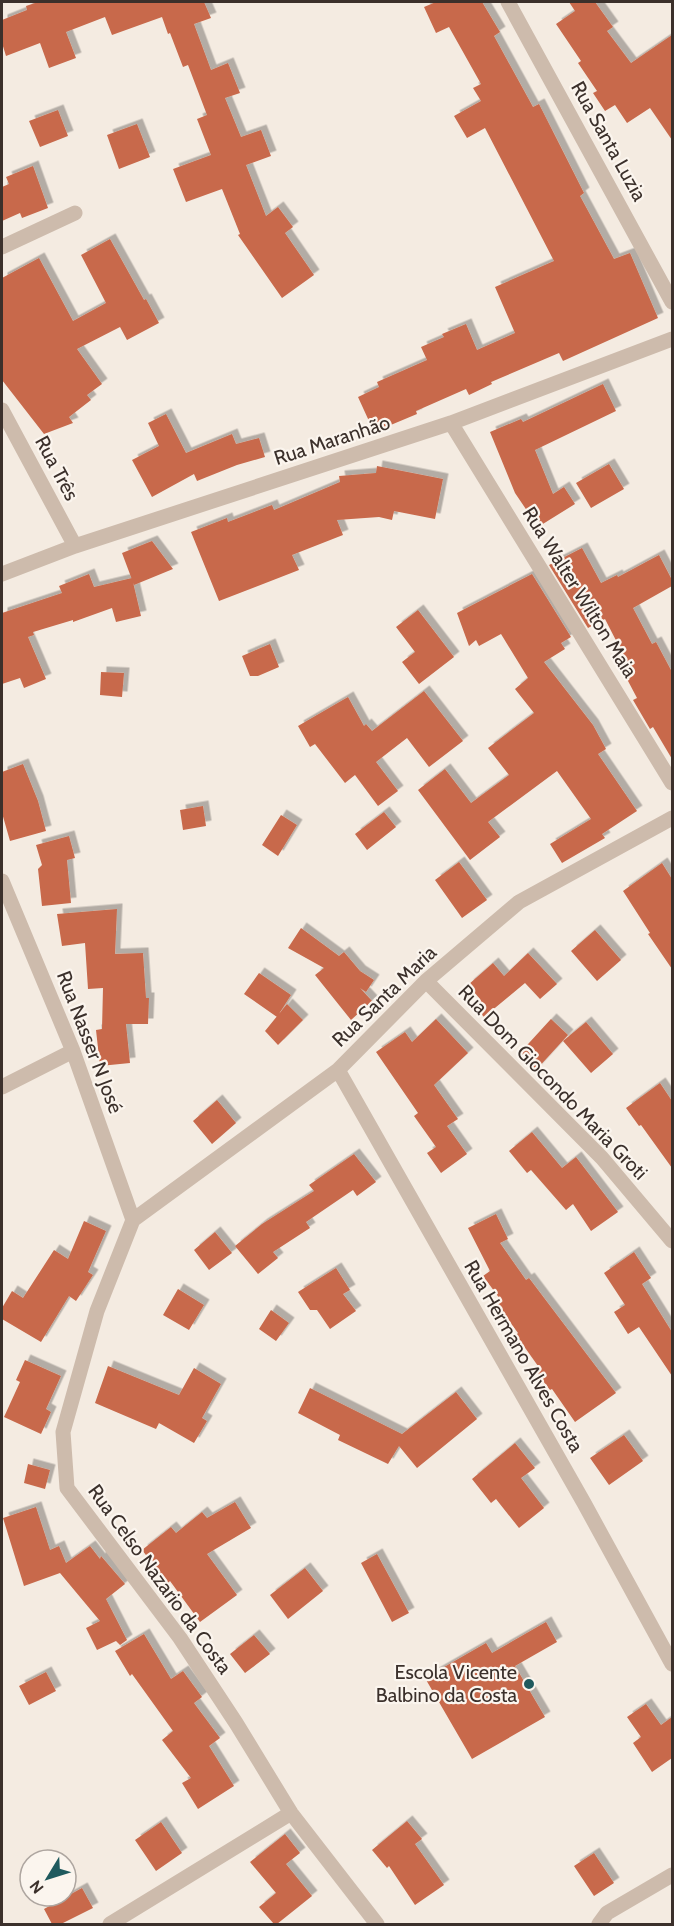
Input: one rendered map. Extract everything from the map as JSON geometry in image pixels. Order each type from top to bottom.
[{"type":"street","name":"Rua Santa Luzia","points":[[508,2],[672,302]]},
{"type":"street","points":[[2,247],[75,213]]},
{"type":"street","name":"Rua Maranhão","points":[[2,574],[75,546],[451,423],[672,339]]},
{"type":"street","name":"Rua Três","points":[[2,410],[75,546]]},
{"type":"street","name":"Rua Walter Wilton Maia","points":[[451,423],[672,783]]},
{"type":"street","name":"Rua Santa Maria","points":[[133,1220],[338,1070],[426,981],[519,902],[672,818]]},
{"type":"street","name":"Rua Nasser N José","points":[[2,881],[73,1051],[133,1220]]},
{"type":"street","name":"Rua Dom Giocondo Maria Groti","points":[[426,981],[602,1158],[672,1241]]},
{"type":"street","points":[[2,1088],[73,1051]]},
{"type":"street","name":"Rua Hermano Alves Costa","points":[[338,1070],[584,1503],[672,1664]]},
{"type":"street","name":"Rua Celso Nazario da Costa","points":[[133,1220],[97,1311],[63,1432],[67,1488],[180,1638],[291,1813],[377,1924]]},
{"type":"street","points":[[110,1924],[291,1813]]},
{"type":"street","points":[[599,1924],[607,1913],[672,1875]]},
{"type":"building","points":[[38,2],[204,2],[211,18],[194,24],[211,70],[228,63],[240,93],[225,98],[241,137],[261,130],[271,156],[246,165],[266,216],[278,207],[293,227],[285,233],[314,275],[282,298],[238,235],[240,234],[222,189],[186,202],[173,169],[211,155],[197,119],[207,115],[188,65],[183,67],[162,17],[112,35],[105,17],[66,32],[76,58],[49,68],[40,43],[6,56],[2,43],[2,20],[27,10],[26,6]]},
{"type":"building","points":[[436,2],[482,2],[500,32],[494,36],[533,107],[539,104],[584,193],[580,196],[614,259],[630,253],[658,318],[563,361],[559,353],[491,382],[492,384],[469,395],[466,389],[416,411],[417,414],[374,432],[358,397],[379,387],[377,382],[427,360],[421,347],[444,337],[442,334],[466,324],[477,350],[515,333],[495,287],[554,261],[485,128],[467,138],[454,116],[481,101],[473,88],[481,84],[449,27],[436,33],[424,7]]},
{"type":"building","points":[[569,2],[595,2],[613,27],[607,31],[631,63],[672,35],[672,140],[650,108],[627,123],[615,105],[605,111],[593,93],[597,91],[578,63],[581,61],[556,24],[575,11]]},
{"type":"building","points":[[58,110],[68,136],[40,147],[29,121]]},
{"type":"building","points":[[137,124],[150,157],[119,169],[107,135]]},
{"type":"building","points":[[33,166],[48,208],[22,218],[20,213],[2,221],[2,187],[9,184],[6,177]]},
{"type":"building","points":[[110,239],[159,323],[127,340],[120,327],[77,349],[102,384],[87,395],[91,400],[69,417],[73,423],[44,434],[2,380],[2,278],[39,258],[73,321],[106,303],[81,255]]},
{"type":"building","points":[[603,384],[616,411],[535,450],[553,494],[564,487],[575,504],[538,527],[515,493],[490,432],[521,419],[523,422]]},
{"type":"building","points":[[166,414],[186,453],[232,434],[236,444],[259,438],[265,457],[197,481],[194,474],[152,497],[132,460],[159,446],[148,423]]},
{"type":"building","points":[[609,464],[624,489],[591,508],[576,483]]},
{"type":"building","points":[[377,466],[443,479],[435,519],[394,511],[392,520],[379,517],[337,520],[343,535],[292,555],[299,570],[219,601],[191,532],[227,518],[228,522],[272,505],[274,510],[340,482],[339,476],[376,473]]},
{"type":"building","points":[[152,541],[173,569],[134,585],[122,553]]},
{"type":"building","points":[[582,548],[601,583],[617,575],[618,577],[659,555],[672,580],[672,586],[633,608],[652,644],[656,642],[672,672],[672,759],[653,727],[650,729],[633,700],[637,698],[618,662],[625,658],[605,619],[588,628],[549,565]]},
{"type":"building","points":[[89,574],[94,587],[132,578],[141,616],[116,622],[112,608],[73,622],[73,620],[33,632],[34,635],[28,637],[46,679],[24,688],[20,678],[2,684],[2,613],[62,593],[59,586]]},
{"type":"building","points":[[532,574],[571,637],[561,643],[565,649],[544,662],[593,725],[606,749],[598,754],[637,811],[602,834],[605,838],[562,863],[550,844],[591,819],[557,771],[488,822],[500,837],[470,860],[418,790],[445,769],[471,803],[509,775],[488,748],[534,713],[515,689],[528,678],[501,634],[479,646],[476,640],[469,646],[457,613]]},
{"type":"building","points":[[418,610],[454,657],[419,684],[402,662],[415,652],[396,627]]},
{"type":"building","points":[[270,644],[279,667],[258,676],[250,676],[242,656]]},
{"type":"building","points":[[101,672],[124,673],[122,697],[100,695]]},
{"type":"building","points":[[424,691],[463,741],[429,767],[407,738],[376,762],[398,791],[378,806],[355,775],[345,783],[315,744],[310,747],[298,726],[348,697],[364,726],[366,724],[372,731]]},
{"type":"building","points":[[23,764],[38,801],[46,831],[10,841],[2,813],[2,772]]},
{"type":"building","points":[[203,806],[206,826],[183,830],[180,810]]},
{"type":"building","points":[[384,812],[396,827],[367,850],[355,834]]},
{"type":"building","points":[[281,815],[297,825],[278,856],[262,845]]},
{"type":"building","points":[[69,836],[75,858],[67,860],[71,903],[42,906],[38,869],[42,865],[36,845]]},
{"type":"building","points":[[459,862],[487,900],[462,918],[435,880]]},
{"type":"building","points":[[662,863],[672,879],[672,969],[623,891]]},
{"type":"building","points":[[117,909],[115,954],[143,953],[146,998],[149,998],[148,1024],[126,1024],[130,1063],[100,1066],[96,1030],[102,1029],[103,988],[88,989],[85,943],[62,946],[57,914]]},
{"type":"building","points":[[301,928],[339,956],[344,952],[360,971],[374,980],[366,992],[360,988],[372,1001],[351,1020],[315,975],[324,968],[288,948]]},
{"type":"building","points":[[595,930],[621,960],[597,981],[571,951]]},
{"type":"building","points":[[528,953],[557,984],[540,999],[525,983],[484,1017],[473,1005],[480,999],[468,985],[493,963],[504,976]]},
{"type":"building","points":[[259,973],[291,995],[277,1017],[244,994]]},
{"type":"building","points":[[287,1004],[303,1020],[278,1045],[265,1031]]},
{"type":"building","points":[[436,1019],[468,1053],[434,1085],[458,1119],[447,1126],[467,1154],[441,1173],[427,1153],[436,1147],[414,1116],[418,1113],[376,1052],[405,1032],[412,1042]]},
{"type":"building","points":[[551,1019],[568,1035],[536,1070],[519,1054]]},
{"type":"building","points":[[586,1022],[613,1054],[591,1073],[563,1041]]},
{"type":"building","points":[[660,1083],[672,1101],[672,1168],[626,1108]]},
{"type":"building","points":[[217,1100],[236,1123],[212,1144],[193,1121]]},
{"type":"building","points":[[532,1132],[562,1168],[576,1157],[618,1212],[591,1231],[573,1204],[566,1210],[531,1170],[527,1173],[509,1151]]},
{"type":"building","points":[[354,1154],[376,1182],[357,1196],[353,1190],[306,1222],[310,1228],[273,1252],[278,1258],[258,1274],[235,1246],[262,1224],[314,1191],[309,1185]]},
{"type":"building","points":[[496,1214],[508,1239],[500,1243],[526,1280],[529,1278],[616,1393],[575,1422],[552,1389],[550,1390],[534,1369],[538,1366],[516,1335],[518,1333],[495,1302],[500,1299],[483,1276],[490,1271],[468,1228]]},
{"type":"building","points":[[84,1221],[106,1231],[88,1272],[93,1275],[76,1301],[69,1296],[41,1342],[2,1319],[2,1308],[12,1291],[23,1298],[54,1250],[68,1259]]},
{"type":"building","points":[[215,1232],[232,1253],[209,1270],[194,1250]]},
{"type":"building","points":[[634,1252],[651,1278],[642,1284],[672,1332],[672,1376],[639,1327],[628,1334],[614,1312],[625,1305],[604,1273]]},
{"type":"building","points":[[336,1268],[350,1290],[343,1294],[356,1311],[330,1329],[317,1310],[310,1310],[298,1292]]},
{"type":"building","points":[[178,1289],[204,1305],[189,1330],[163,1315]]},
{"type":"building","points":[[271,1310],[289,1323],[276,1341],[259,1329]]},
{"type":"building","points":[[25,1360],[61,1376],[46,1409],[51,1412],[41,1434],[4,1417],[20,1382],[16,1380]]},
{"type":"building","points":[[108,1366],[179,1395],[194,1368],[221,1384],[202,1418],[207,1421],[194,1443],[159,1423],[156,1429],[95,1403]]},
{"type":"building","points":[[310,1388],[402,1434],[456,1392],[477,1419],[417,1468],[399,1446],[388,1464],[338,1440],[340,1435],[298,1413]]},
{"type":"building","points":[[624,1435],[643,1461],[609,1485],[590,1458]]},
{"type":"building","points":[[515,1443],[535,1468],[521,1478],[544,1508],[519,1528],[496,1499],[491,1503],[472,1479]]},
{"type":"building","points":[[28,1464],[50,1470],[45,1489],[24,1483]]},
{"type":"building","points":[[235,1502],[251,1528],[207,1554],[237,1595],[200,1622],[170,1581],[168,1583],[142,1550],[171,1527],[176,1533],[202,1512],[207,1518]]},
{"type":"building","points":[[36,1507],[50,1550],[59,1546],[66,1563],[90,1546],[125,1584],[106,1599],[127,1640],[120,1645],[116,1641],[97,1650],[86,1628],[100,1621],[60,1573],[24,1586],[3,1518]]},
{"type":"building","points":[[377,1554],[409,1613],[392,1622],[361,1563]]},
{"type":"building","points":[[305,1568],[323,1591],[288,1619],[270,1595]]},
{"type":"building","points":[[546,1622],[557,1642],[515,1666],[545,1717],[472,1759],[425,1678],[486,1643],[492,1653]]},
{"type":"building","points":[[144,1634],[171,1679],[183,1671],[202,1697],[194,1703],[220,1738],[209,1746],[234,1786],[198,1809],[182,1783],[191,1778],[162,1740],[173,1731],[132,1674],[130,1676],[115,1651]]},
{"type":"building","points":[[254,1635],[270,1654],[245,1673],[230,1654]]},
{"type":"building","points":[[46,1672],[56,1691],[29,1705],[19,1686]]},
{"type":"building","points":[[646,1704],[661,1725],[672,1717],[672,1758],[652,1772],[633,1743],[641,1737],[627,1717]]},
{"type":"building","points":[[407,1821],[422,1839],[415,1844],[444,1885],[415,1905],[389,1866],[387,1868],[372,1850]]},
{"type":"building","points":[[161,1822],[182,1853],[156,1871],[135,1840]]},
{"type":"building","points":[[285,1834],[300,1853],[286,1864],[312,1896],[274,1924],[259,1907],[276,1893],[250,1862]]},
{"type":"building","points":[[594,1853],[614,1883],[594,1896],[574,1866]]},
{"type":"building","points":[[82,1888],[93,1908],[61,1924],[52,1924],[44,1909],[78,1908],[78,1890]]},
{"type":"place","name":"Escola Vicente Balbino da Costa","points":[[529,1684]]}]
